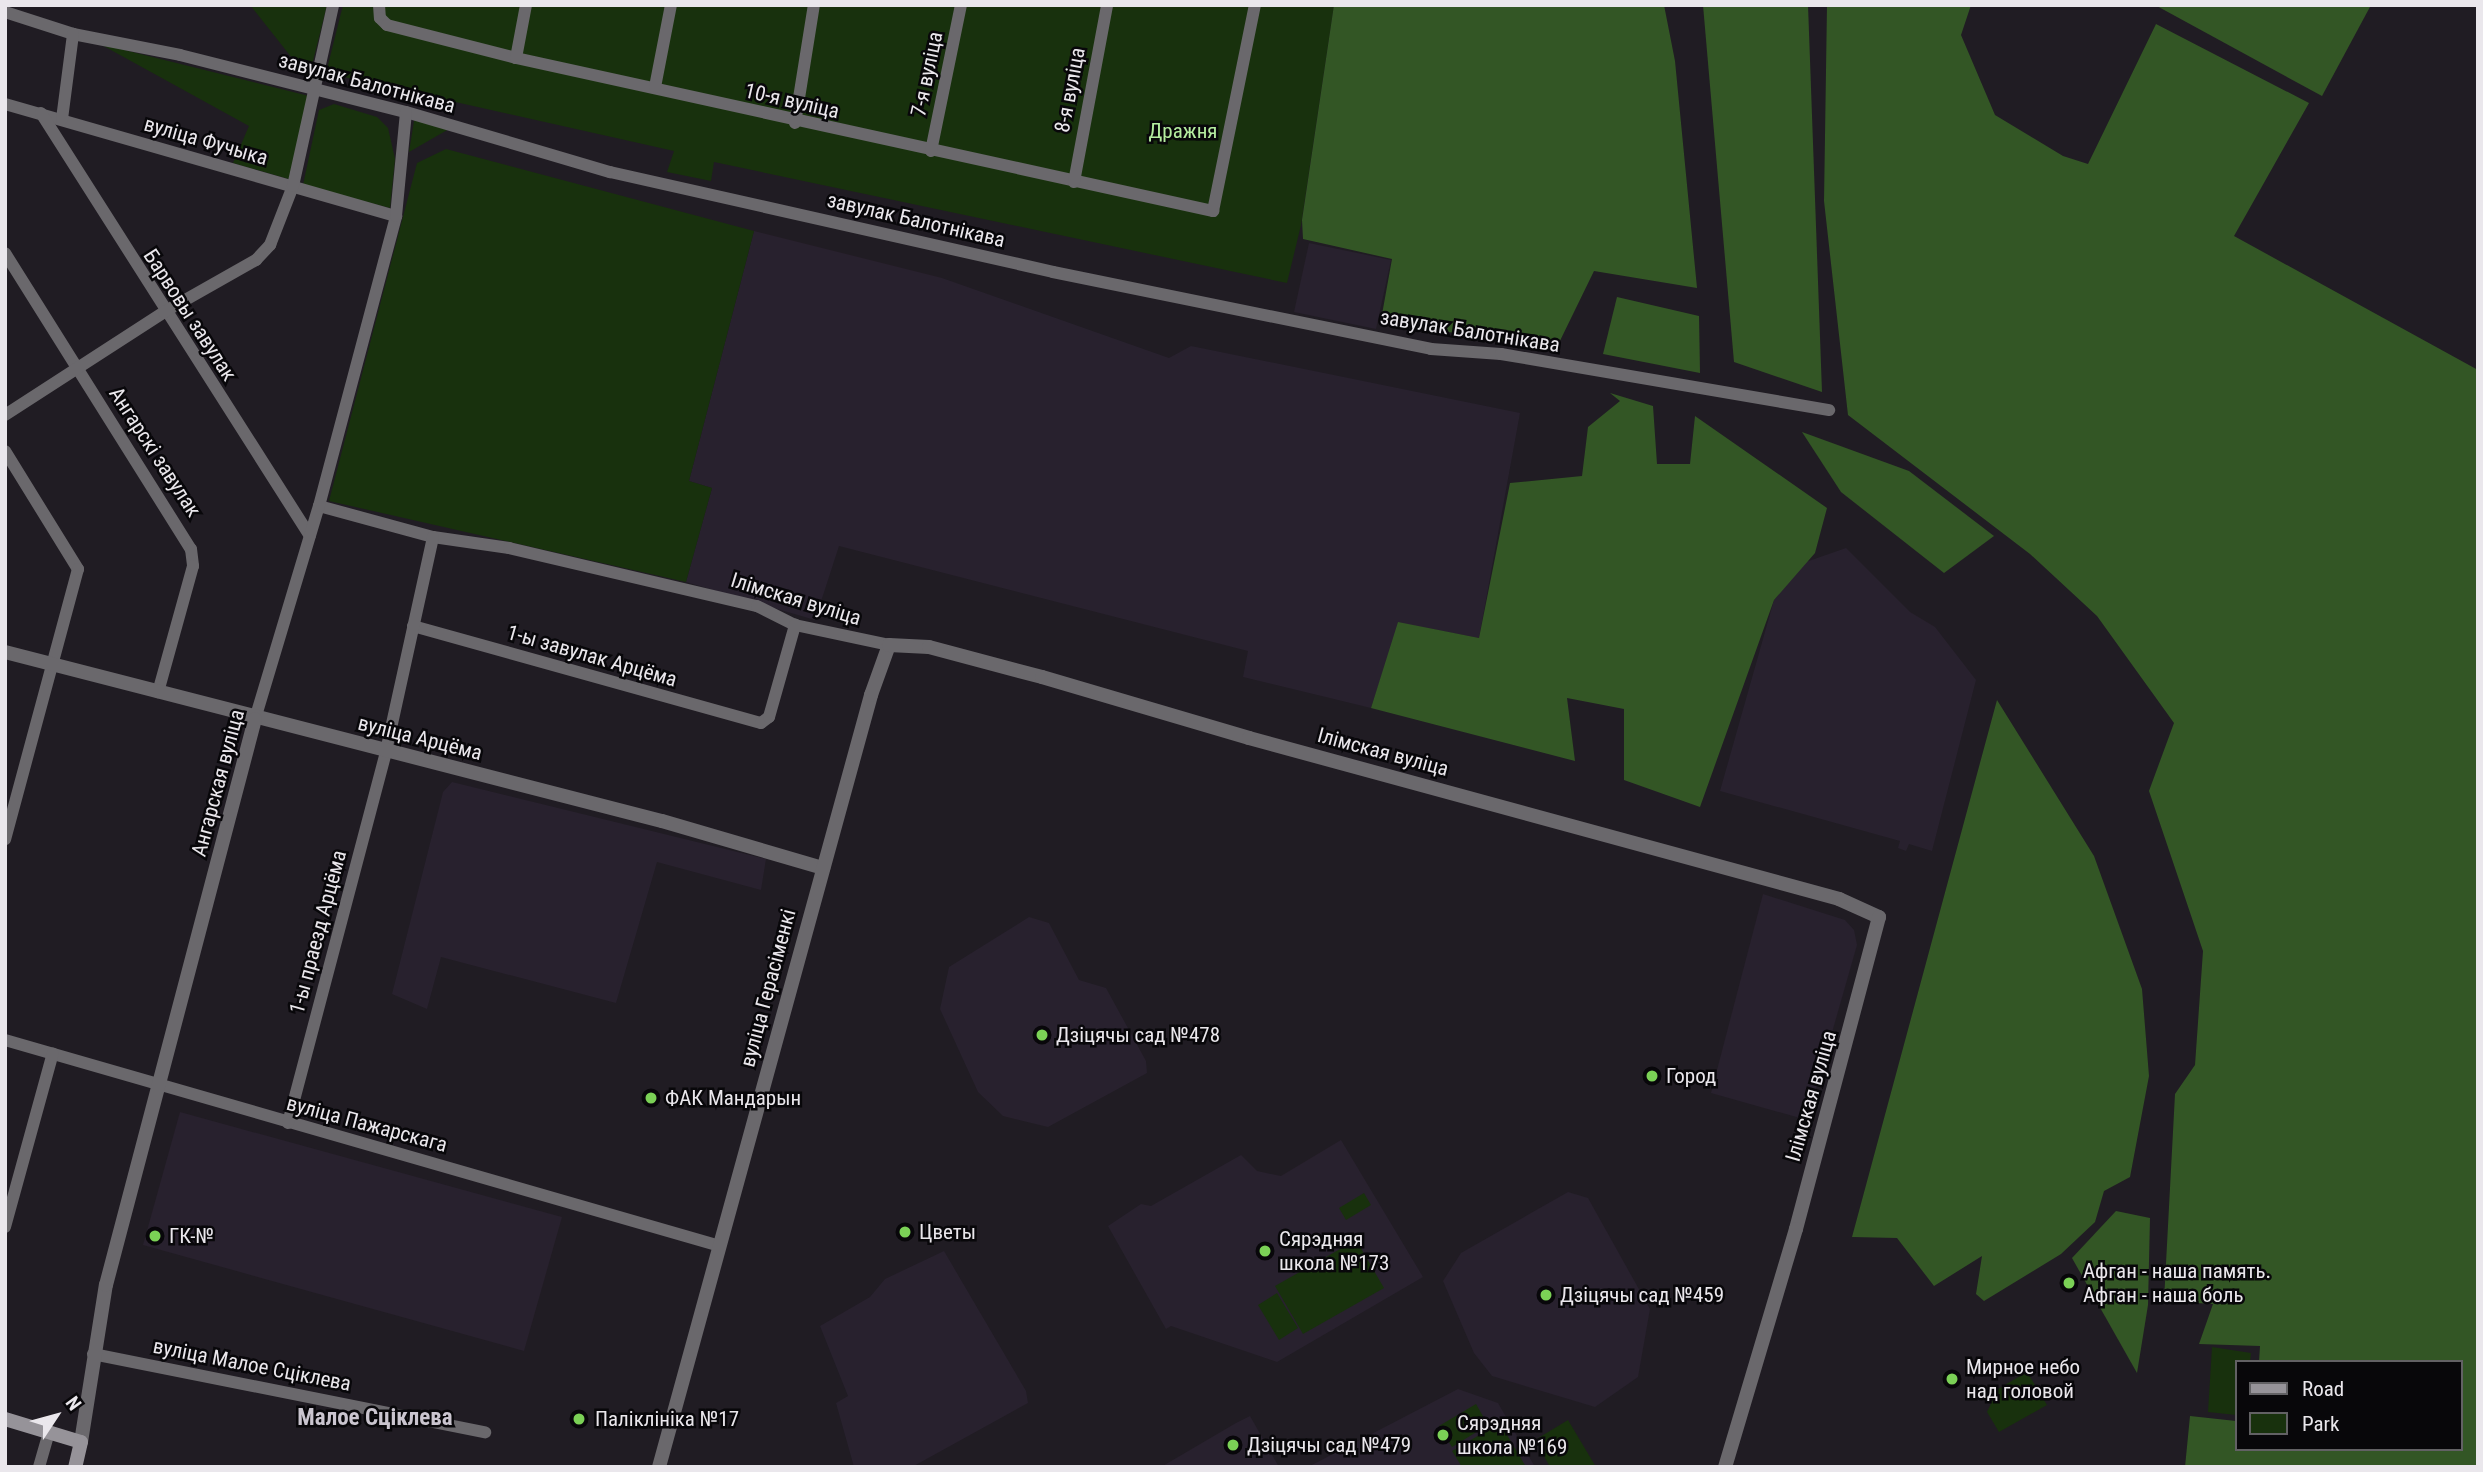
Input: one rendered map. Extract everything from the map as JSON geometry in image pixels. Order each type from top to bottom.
[{"type":"main road","points":[[5,1419],[81,1442]]},
{"type":"main road","name":"Ангарская вуліца","points":[[75,1467],[81,1442]]},
{"type":"street","points":[[5,415],[164,312],[256,260],[279,229],[293,186],[333,5]]},
{"type":"street","name":"10-я вуліца","points":[[379,5],[380,19],[387,25],[516,58],[655,88],[795,123],[1213,211],[1255,5]]},
{"type":"street","points":[[516,58],[526,5]]},
{"type":"street","points":[[655,88],[671,5]]},
{"type":"street","points":[[795,123],[814,5]]},
{"type":"street","name":"7-я вуліца","points":[[931,151],[961,5]]},
{"type":"street","name":"8-я вуліца","points":[[1074,182],[1107,5]]},
{"type":"street","name":"завулак Балотнікава","points":[[5,12],[73,34],[406,112],[610,172],[1053,272],[1431,349],[1501,354],[1829,410]]},
{"type":"street","points":[[62,119],[73,34]]},
{"type":"street","name":"вуліца Фучыка","points":[[5,104],[397,216]]},
{"type":"street","name":"Ангарская вуліца","points":[[81,1442],[106,1285],[256,719],[319,506],[397,216],[406,112]]},
{"type":"street","name":"Барвовы завулак","points":[[41,113],[164,312],[310,536]]},
{"type":"street","name":"Ангарскі завулак","points":[[5,253],[191,549],[193,566],[158,692]]},
{"type":"street","points":[[5,451],[78,569],[5,839]]},
{"type":"street","name":"Ілімская вуліца","points":[[319,506],[433,537],[509,548],[757,606],[795,625],[889,645],[929,647],[1249,738],[1839,899],[1879,917],[1796,1229],[1726,1467]]},
{"type":"street","points":[[386,751],[433,537]]},
{"type":"street","name":"1-ы завулак Арцёма","points":[[413,626],[761,723],[769,718],[795,625]]},
{"type":"street","name":"вуліца Герасіменкі","points":[[659,1467],[883,652],[889,645]]},
{"type":"street","name":"вуліца Арцёма","points":[[5,652],[256,719],[662,821],[824,868]]},
{"type":"street","name":"1-ы праезд Арцёма","points":[[288,1123],[386,751]]},
{"type":"street","name":"вуліца Пажарскага","points":[[5,1040],[288,1123],[571,1200],[720,1246]]},
{"type":"street","points":[[5,1227],[53,1053]]},
{"type":"street","name":"вуліца Малое Сціклева","points":[[93,1354],[485,1432]]},
{"type":"street","points":[[39,1467],[49,1431]]},
{"type":"shaded area","points":[[754,231],[942,278],[1169,358],[1191,346],[1520,413],[1479,638],[1399,623],[1371,708],[1243,677],[1248,651],[839,546],[815,620],[686,582],[712,488],[689,481]]},
{"type":"shaded area","points":[[1309,243],[1391,260],[1376,329],[1294,312]]},
{"type":"shaded area","points":[[1846,548],[1910,612],[1935,627],[1976,680],[1932,851],[1909,844],[1906,851],[1898,848],[1900,841],[1720,791],[1774,600],[1803,563]]},
{"type":"shaded area","points":[[452,782],[766,859],[761,890],[657,862],[616,1003],[441,957],[427,1009],[392,994],[443,792]]},
{"type":"shaded area","points":[[1763,894],[1845,920],[1854,930],[1857,945],[1807,1120],[1711,1093]]},
{"type":"shaded area","name":"Дзіцячы сад №478","points":[[1029,917],[1049,923],[1079,980],[1106,988],[1146,1061],[1147,1073],[1048,1127],[1003,1116],[978,1092],[940,1009],[949,967]]},
{"type":"shaded area","points":[[180,1112],[562,1217],[524,1351],[143,1245]]},
{"type":"shaded area","name":"Сярэдняя школа №173","points":[[1341,1140],[1423,1277],[1277,1362],[1171,1326],[1166,1329],[1108,1226],[1141,1204],[1151,1206],[1241,1155],[1257,1171],[1281,1176]]},
{"type":"shaded area","name":"Дзіцячы сад №459","points":[[1568,1192],[1588,1198],[1650,1309],[1638,1377],[1595,1407],[1492,1376],[1474,1353],[1443,1281],[1461,1253]]},
{"type":"shaded area","points":[[944,1251],[1026,1391],[1028,1403],[912,1467],[854,1467],[836,1403],[848,1396],[820,1326],[870,1297],[885,1279]]},
{"type":"shaded area","name":"Сярэдняя школа №169","points":[[1458,1389],[1498,1403],[1535,1467],[1308,1467]]},
{"type":"shaded area","name":"Дзіцячы сад №479","points":[[1250,1416],[1279,1467],[1161,1467],[1236,1423]]},
{"type":"green space","points":[[250,5],[327,5],[309,77],[292,58]]},
{"type":"green space","name":"Дражня","points":[[343,5],[1334,5],[1301,225],[1287,283],[714,162],[711,181],[667,172],[674,151],[326,73]]},
{"type":"green space","points":[[1334,5],[1664,5],[1675,61],[1697,288],[1594,271],[1555,351],[1381,320],[1392,259],[1303,239],[1302,220]]},
{"type":"green space","points":[[1703,5],[1808,5],[1822,392],[1734,362]]},
{"type":"green space","points":[[1827,5],[1971,5],[1961,35],[1995,115],[2063,156],[2088,164],[2156,24],[2309,103],[2234,236],[2478,370],[2478,1467],[2185,1467],[2190,1416],[2234,1421],[2234,1451],[2462,1451],[2462,1360],[2259,1360],[2260,1346],[2199,1344],[2213,1304],[2164,1301],[2175,1094],[2195,1065],[2203,951],[2149,791],[2174,723],[2097,616],[2030,554],[1848,415],[1824,201]]},
{"type":"green space","points":[[2155,5],[2371,5],[2322,96]]},
{"type":"green space","points":[[100,44],[309,96],[292,180],[233,163],[249,126]]},
{"type":"green space","points":[[334,104],[377,117],[388,128],[395,159],[390,208],[303,185],[319,110]]},
{"type":"green space","points":[[414,121],[417,121],[449,129],[409,152]]},
{"type":"green space","points":[[446,149],[754,231],[689,481],[712,488],[686,582],[329,501],[417,163]]},
{"type":"green space","points":[[1617,297],[1699,316],[1700,373],[1603,354]]},
{"type":"green space","points":[[1610,393],[1653,406],[1657,464],[1690,464],[1695,416],[1827,508],[1815,553],[1774,600],[1700,807],[1624,780],[1624,709],[1567,698],[1575,761],[1371,708],[1398,622],[1479,638],[1510,483],[1582,476],[1588,427],[1620,401]]},
{"type":"green space","points":[[1802,432],[1909,471],[1994,536],[1944,573],[1841,492]]},
{"type":"green space","points":[[1997,700],[2094,856],[2142,989],[2149,1076],[2130,1177],[2104,1191],[2095,1222],[2061,1254],[1984,1301],[1976,1294],[1982,1256],[1934,1286],[1897,1238],[1852,1237]]},
{"type":"green space","points":[[1364,1193],[1371,1205],[1346,1220],[1339,1208]]},
{"type":"green space","points":[[2116,1211],[2150,1218],[2148,1305],[2137,1373],[2072,1258]]},
{"type":"green space","points":[[1356,1240],[1384,1288],[1303,1334],[1275,1286]]},
{"type":"green space","points":[[1277,1293],[1298,1328],[1279,1340],[1258,1305]]},
{"type":"green space","points":[[2212,1347],[2251,1353],[2250,1360],[2234,1360],[2234,1415],[2208,1412]]},
{"type":"green space","points":[[2027,1372],[2047,1405],[1999,1432],[1987,1412],[1998,1389]]},
{"type":"green space","points":[[1476,1404],[1488,1425],[1452,1447],[1439,1426]]},
{"type":"green space","points":[[1568,1420],[1596,1467],[1550,1467],[1535,1440]]},
{"type":"green space","points":[[1500,1423],[1526,1467],[1462,1467],[1452,1451]]},
{"type":"place","name":"Дзіцячы сад №478","points":[[1042,1035]]},
{"type":"place","name":"Город","points":[[1652,1076]]},
{"type":"place","name":"ФАК Мандарын","points":[[651,1098]]},
{"type":"place","name":"Цветы","points":[[905,1232]]},
{"type":"place","name":"ГК-№","points":[[155,1236]]},
{"type":"place","name":"Сярэдняя школа №173","points":[[1265,1251]]},
{"type":"place","name":"Афган - наша память. Афган - наша боль","points":[[2069,1283]]},
{"type":"place","name":"Дзіцячы сад №459","points":[[1546,1295]]},
{"type":"place","name":"Мирное небо над головой","points":[[1952,1379]]},
{"type":"place","name":"Паліклініка №17","points":[[579,1419]]},
{"type":"place","name":"Сярэдняя школа №169","points":[[1443,1435]]},
{"type":"place","name":"Дзіцячы сад №479","points":[[1233,1445]]},
{"type":"district","name":"Малое Сціклева","points":[[375,1418]]}]
